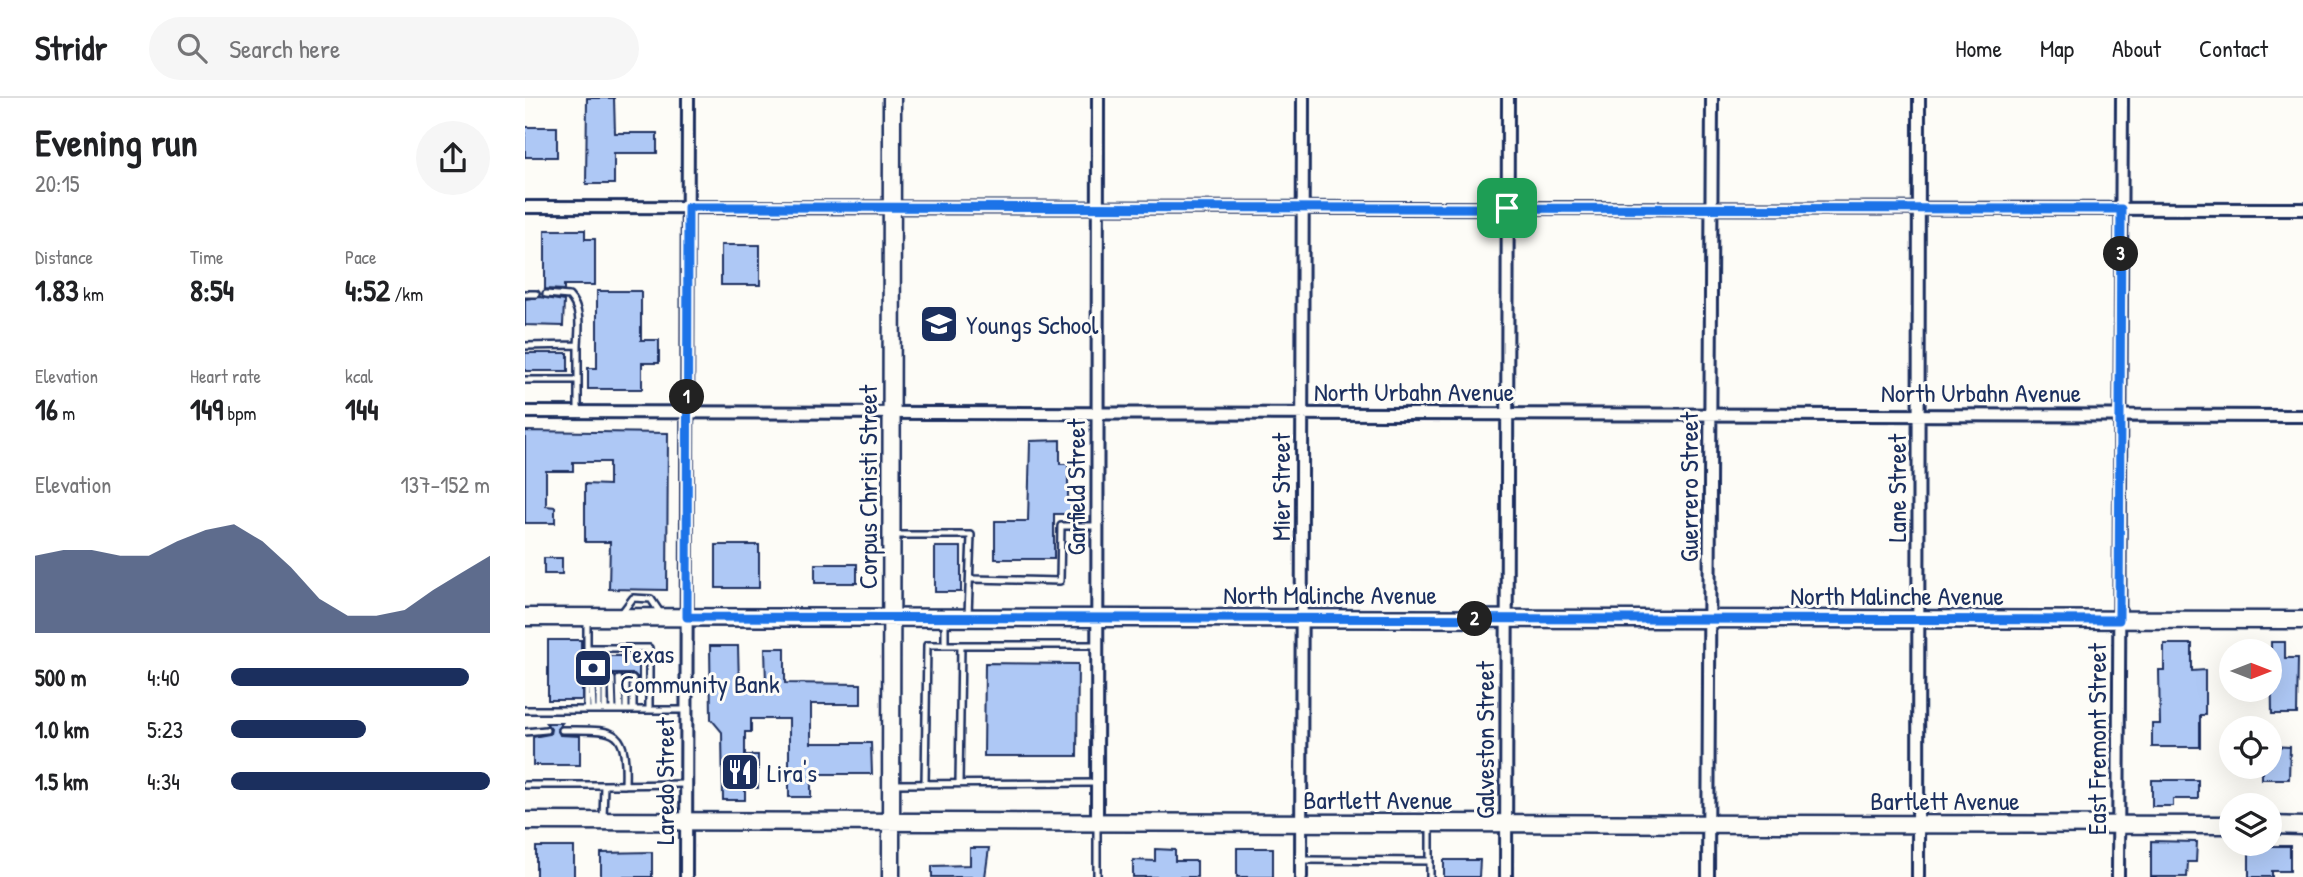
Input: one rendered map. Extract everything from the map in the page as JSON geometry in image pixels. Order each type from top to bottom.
[{"type":"main road","name":"Corpus Christi Street","points":[[891,877],[892,98]]},
{"type":"main road","name":"North Malinche Avenue","points":[[525,617],[2303,620]]},
{"type":"main road","name":"Bartlett Avenue","points":[[525,821],[2219,825]]},
{"type":"main road","points":[[2282,825],[2303,825]]},
{"type":"street","name":"Laredo Street","points":[[686,877],[688,98]]},
{"type":"street","name":"Garfield Street","points":[[1097,823],[1098,98]]},
{"type":"street","name":"Mier Street","points":[[1301,877],[1303,98]]},
{"type":"street","name":"Galveston Street","points":[[1506,877],[1508,98]]},
{"type":"street","name":"Guerrero Street","points":[[1708,877],[1712,98]]},
{"type":"street","name":"Lane Street","points":[[1918,877],[1919,98]]},
{"type":"street","name":"East Fremont Street","points":[[2118,877],[2122,98]]},
{"type":"street","points":[[525,207],[2303,209]]},
{"type":"street","name":"North Urbahn Avenue","points":[[525,412],[2303,416]]},
{"type":"lane","points":[[525,294],[536,294]]},
{"type":"lane","points":[[546,294],[569,296],[576,304],[579,315],[578,412]]},
{"type":"lane","points":[[525,346],[578,345]]},
{"type":"lane","points":[[525,380],[577,380]]},
{"type":"lane","points":[[972,579],[1060,580],[1061,526],[1097,526]]},
{"type":"lane","points":[[891,535],[971,535],[972,579],[968,618]]},
{"type":"lane","points":[[587,617],[609,648],[609,656]]},
{"type":"lane","points":[[945,618],[945,645]]},
{"type":"lane","points":[[925,784],[927,645],[1097,645]]},
{"type":"lane","points":[[960,784],[961,645]]},
{"type":"lane","points":[[609,648],[609,656]]},
{"type":"lane","points":[[609,648],[609,656]]},
{"type":"lane","points":[[609,648],[609,656]]},
{"type":"lane","points":[[609,648],[649,648],[649,710]]},
{"type":"lane","points":[[609,710],[622,679],[609,710]]},
{"type":"lane","points":[[609,710],[596,684],[609,710]]},
{"type":"lane","points":[[525,710],[687,710]]},
{"type":"lane","points":[[525,732],[546,730]]},
{"type":"lane","points":[[562,730],[602,730],[620,739],[625,748],[625,785]]},
{"type":"lane","points":[[891,784],[1097,783]]},
{"type":"lane","points":[[525,785],[687,785]]},
{"type":"lane","points":[[603,822],[604,785]]},
{"type":"lane","name":"Garfield Street","points":[[1097,823],[1097,877]]},
{"type":"lane","points":[[1430,824],[1430,877]]},
{"type":"lane","points":[[1302,860],[1430,861]]},
{"type":"building","points":[[587,98],[614,98],[615,133],[657,133],[657,153],[614,153],[614,184],[586,184]]},
{"type":"building","points":[[525,127],[557,127],[557,157],[525,157]]},
{"type":"building","points":[[545,230],[585,230],[585,239],[595,239],[595,285],[564,285],[564,290],[545,289]]},
{"type":"building","points":[[721,245],[760,245],[760,285],[721,285]]},
{"type":"building","points":[[597,291],[641,291],[641,340],[659,340],[659,363],[642,363],[642,389],[588,389],[588,368],[597,368]]},
{"type":"building","points":[[540,297],[564,301],[563,326],[525,325],[525,299]]},
{"type":"building","points":[[525,353],[568,353],[568,371],[525,371]]},
{"type":"building","points":[[525,431],[668,433],[667,590],[609,589],[610,542],[585,542],[585,484],[609,485],[609,462],[573,462],[573,471],[546,471],[546,506],[555,507],[555,523],[525,523]]},
{"type":"building","points":[[1060,440],[1060,464],[1068,464],[1068,499],[1078,499],[1078,514],[1054,514],[1054,559],[995,559],[995,521],[1028,521],[1030,441]]},
{"type":"building","points":[[716,545],[759,545],[759,588],[716,588]]},
{"type":"building","points":[[935,547],[961,547],[961,592],[935,592]]},
{"type":"building","points":[[544,558],[562,558],[562,574],[544,574]]},
{"type":"building","points":[[815,564],[857,564],[857,583],[815,583]]},
{"type":"building","name":"Texas Community Bank","points":[[548,640],[581,640],[581,656],[586,661],[592,656],[639,656],[639,679],[634,674],[611,674],[602,680],[586,679],[582,683],[582,700],[548,700]]},
{"type":"building","points":[[2282,642],[2285,642],[2285,658],[2298,658],[2297,714],[2272,714],[2272,702],[2282,702]]},
{"type":"building","points":[[2164,644],[2192,644],[2192,671],[2205,670],[2205,715],[2200,715],[2200,747],[2152,747],[2152,724],[2160,724],[2159,670],[2164,670]]},
{"type":"building","points":[[710,646],[738,646],[739,684],[766,684],[765,648],[785,648],[785,683],[861,684],[861,704],[811,704],[811,743],[871,743],[872,774],[811,774],[811,797],[789,797],[789,719],[751,719],[751,732],[745,732],[745,755],[758,755],[758,788],[745,788],[745,800],[723,800],[722,732],[711,719]]},
{"type":"building","points":[[985,663],[1078,664],[1077,756],[984,756]]},
{"type":"building","points":[[546,723],[562,723],[557,729],[560,735],[580,736],[580,765],[533,765],[533,737],[550,734],[551,729]]},
{"type":"building","points":[[2282,747],[2290,747],[2289,779],[2282,779]]},
{"type":"building","points":[[2152,780],[2198,780],[2198,799],[2173,799],[2173,806],[2152,806]]},
{"type":"building","points":[[2151,841],[2197,842],[2196,862],[2188,862],[2187,877],[2151,877]]},
{"type":"building","points":[[2282,846],[2290,846],[2290,871],[2272,871],[2272,877],[2249,877],[2249,856],[2282,856]]},
{"type":"building","points":[[536,847],[574,847],[574,877],[536,877]]},
{"type":"building","points":[[970,848],[989,848],[985,877],[932,877],[932,866],[970,865]]},
{"type":"building","points":[[1237,848],[1273,848],[1273,877],[1237,877]]},
{"type":"building","points":[[1155,849],[1175,850],[1175,861],[1197,861],[1197,877],[1133,877],[1133,860],[1155,861]]},
{"type":"building","points":[[652,852],[652,877],[601,877],[601,853]]},
{"type":"building","points":[[1444,860],[1480,860],[1479,877],[1444,877]]},
{"type":"place","name":"Youngs School","points":[[939,324]]},
{"type":"place","name":"Texas Community Bank","points":[[593,668]]},
{"type":"place","name":"Lira's","points":[[740,772]]},
{"type":"route","points":[[688,207],[1507,208],[2121,209],[2119,620],[687,617],[688,207]]}]
